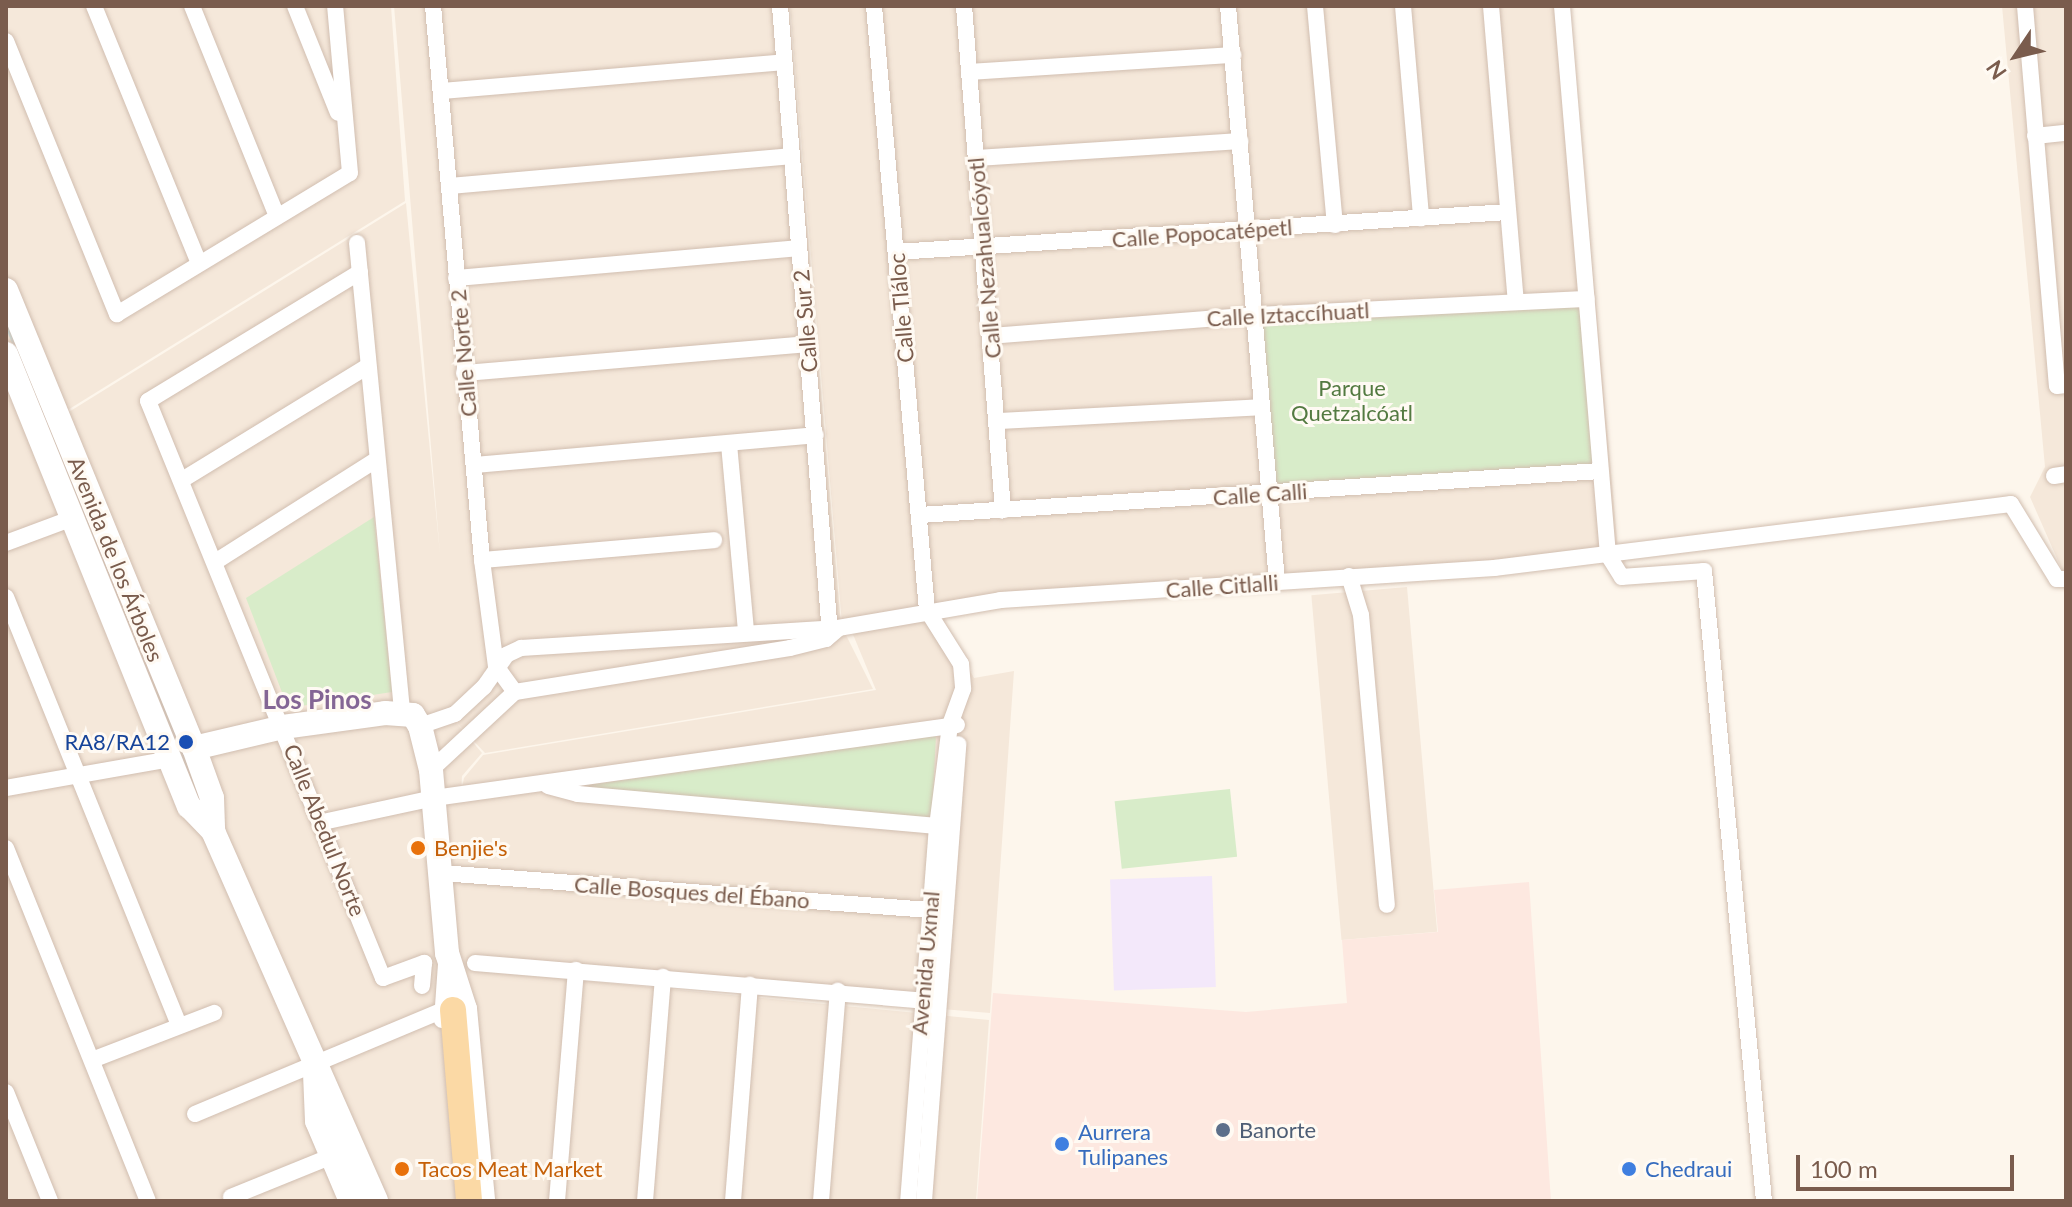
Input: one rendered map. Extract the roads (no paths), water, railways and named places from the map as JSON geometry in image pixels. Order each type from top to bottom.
[{"type":"main road","name":"Avenida de los Árboles","points":[[6,290],[194,748],[212,798],[213,831]]},
{"type":"main road","name":"Avenida de los Árboles","points":[[6,354],[189,806],[213,831],[376,1201]]},
{"type":"main road","points":[[194,748],[283,727],[411,719],[431,770],[447,953],[447,1010],[469,1201]]},
{"type":"main road","points":[[447,953],[465,1009],[483,1201]]},
{"type":"main road","points":[[314,1063],[317,1121],[351,1201]]},
{"type":"street","points":[[94,6],[199,263]]},
{"type":"street","points":[[192,6],[277,216]]},
{"type":"street","points":[[295,6],[345,130]]},
{"type":"street","points":[[6,41],[117,314],[350,173],[335,6]]},
{"type":"street","name":"Calle Norte 2","points":[[433,6],[482,560],[496,666],[515,692]]},
{"type":"street","name":"Calle Sur 2","points":[[780,6],[798,248],[833,630]]},
{"type":"street","name":"Calle Tláloc","points":[[874,6],[927,610]]},
{"type":"street","name":"Calle Nezahualcóyotl","points":[[964,6],[1003,510]]},
{"type":"street","points":[[1228,6],[1277,582]]},
{"type":"street","points":[[1315,6],[1335,225]]},
{"type":"street","points":[[1403,6],[1421,218]]},
{"type":"street","points":[[1491,6],[1516,302]]},
{"type":"street","points":[[1562,6],[1608,555],[1622,577],[1704,571],[1764,1201]]},
{"type":"street","points":[[2025,6],[2061,386]]},
{"type":"street","points":[[969,72],[1233,55]]},
{"type":"street","points":[[441,91],[783,62]]},
{"type":"street","points":[[2035,136],[2066,133]]},
{"type":"street","points":[[977,158],[1240,141]]},
{"type":"street","points":[[449,186],[791,156]]},
{"type":"street","name":"Calle Popocatépetl","points":[[896,252],[1508,212]]},
{"type":"street","points":[[357,243],[376,460],[411,719],[455,714],[484,687],[496,666],[521,648],[746,631],[833,630]]},
{"type":"street","points":[[456,278],[798,248]]},
{"type":"street","name":"Calle Abedul Norte","points":[[360,272],[148,401],[323,822],[383,978],[424,963],[422,986]]},
{"type":"street","name":"Calle Iztaccíhuatl","points":[[990,336],[1255,315],[1587,299]]},
{"type":"street","points":[[464,373],[807,344]]},
{"type":"street","points":[[182,480],[368,366]]},
{"type":"street","points":[[998,421],[1262,407]]},
{"type":"street","points":[[474,465],[816,435]]},
{"type":"street","points":[[729,444],[746,631]]},
{"type":"street","points":[[215,562],[376,460]]},
{"type":"street","name":"Calle Calli","points":[[920,515],[1600,471]]},
{"type":"street","name":"Calle Citlalli","points":[[833,630],[927,610],[1001,600],[1277,582],[1608,555],[2011,504],[2057,579],[2066,579]]},
{"type":"street","points":[[6,543],[73,518]]},
{"type":"street","points":[[482,560],[714,540]]},
{"type":"street","points":[[1349,576],[1361,615],[1387,905]]},
{"type":"street","points":[[6,597],[179,1025]]},
{"type":"street","name":"Avenida Uxmal","points":[[908,1201],[955,722],[963,689],[961,664],[927,610]]},
{"type":"street","points":[[431,770],[515,692],[790,648],[833,630]]},
{"type":"street","points":[[323,822],[434,798],[547,785],[955,722]]},
{"type":"street","points":[[6,788],[171,759]]},
{"type":"street","points":[[547,785],[578,794],[944,826]]},
{"type":"street","points":[[6,848],[148,1201]]},
{"type":"street","name":"Calle Bosques del Ébano","points":[[441,873],[936,911]]},
{"type":"street","points":[[475,963],[838,991],[928,1001]]},
{"type":"street","points":[[557,1201],[576,970]]},
{"type":"street","points":[[645,1201],[663,977]]},
{"type":"street","points":[[733,1201],[750,985]]},
{"type":"street","points":[[821,1201],[838,991]]},
{"type":"street","name":"Avenida Uxmal","points":[[924,1201],[928,1001]]},
{"type":"street","points":[[195,1114],[447,1010],[458,1201]]},
{"type":"street","points":[[92,1060],[214,1013]]},
{"type":"street","points":[[6,1092],[50,1201]]},
{"type":"street","points":[[231,1197],[332,1156]]},
{"type":"waterway","points":[[6,323],[96,541]]},
{"type":"waterway","points":[[159,693],[194,782]]},
{"type":"place","name":"RA8/RA12","points":[[186,742]]},
{"type":"place","name":"Benjie's","points":[[418,848]]},
{"type":"place","name":"Banorte","points":[[1223,1130]]},
{"type":"place","name":"Aurrera Tulipanes","points":[[1062,1144]]},
{"type":"place","name":"Tacos Meat Market","points":[[402,1169]]},
{"type":"place","name":"Chedraui","points":[[1629,1169]]},
{"type":"district","name":"Los Pinos","points":[[317,700]]},
{"type":"park label","name":"Parque Quetzalcóatl","points":[[1352,400]]}]
